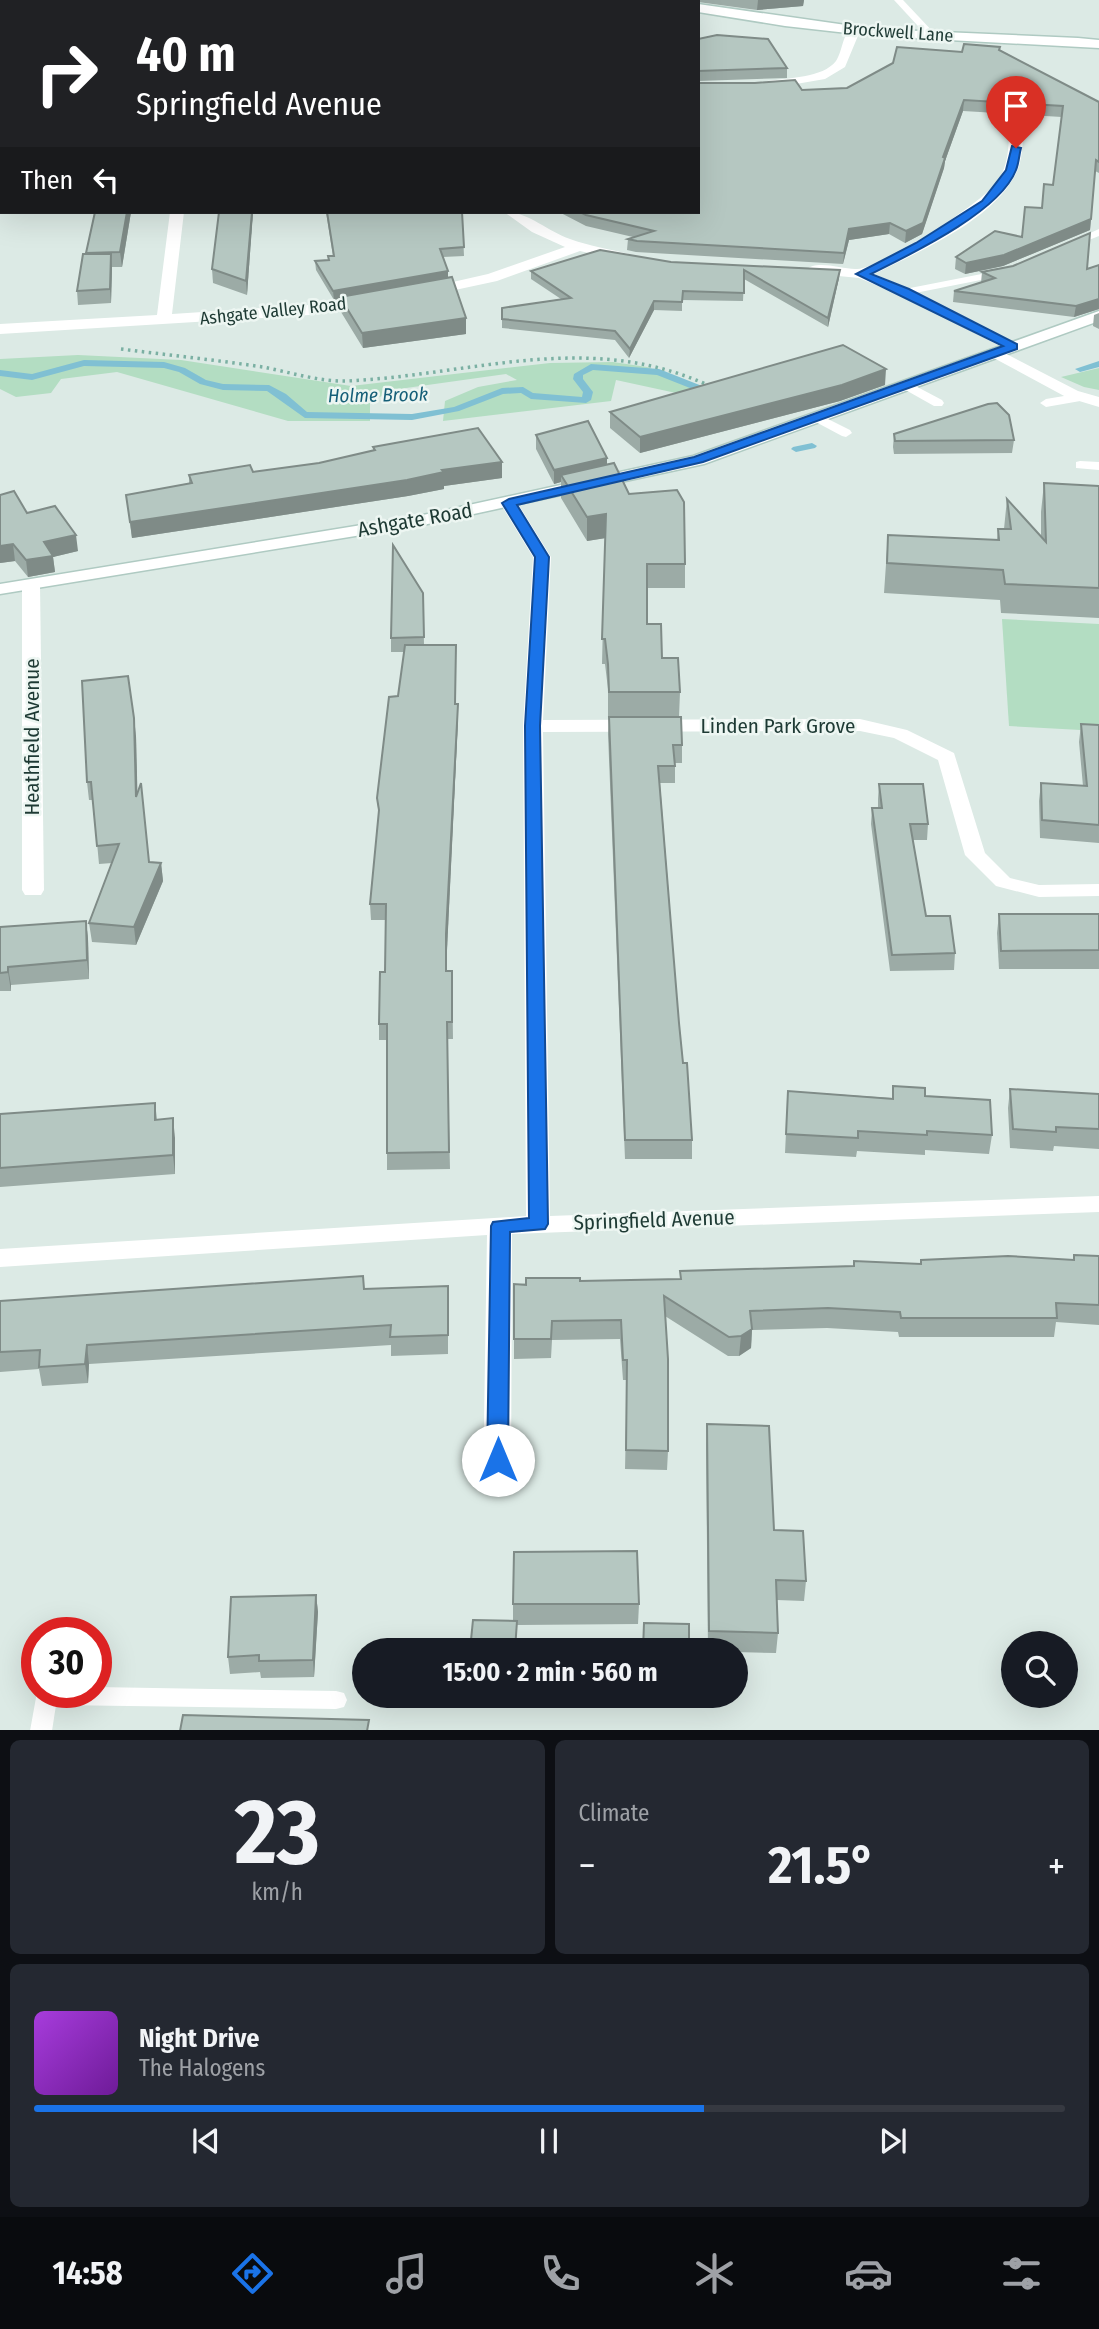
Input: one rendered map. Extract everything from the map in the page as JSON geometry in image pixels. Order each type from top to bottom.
[{"type":"street","name":"Brockwell Lane","points":[[700,8],[854,31],[932,36],[1024,37],[1099,44]]},
{"type":"street","points":[[754,85],[781,84],[821,76],[841,64],[854,31]]},
{"type":"street","points":[[862,274],[920,245],[993,195],[1011,170],[1016,125]]},
{"type":"street","points":[[164,321],[177,214]]},
{"type":"street","points":[[513,214],[550,237],[635,259]]},
{"type":"street","points":[[413,294],[492,278],[580,246]]},
{"type":"street","points":[[797,268],[862,274],[905,292],[1013,347]]},
{"type":"street","name":"Ashgate Valley Road","points":[[0,330],[309,310],[387,298]]},
{"type":"street","name":"Ashgate Road","points":[[0,589],[424,520],[698,460],[1099,316]]},
{"type":"street","points":[[995,354],[1082,397],[1099,402]]},
{"type":"street","points":[[509,503],[542,557],[533,726],[538,1224]]},
{"type":"street","name":"Heathfield Avenue","points":[[31,584],[33,890]]},
{"type":"street","name":"Linden Park Grove","points":[[533,726],[860,725],[900,734],[947,758],[975,855],[1003,882],[1039,891],[1099,890]]},
{"type":"street","name":"Springfield Avenue","points":[[0,1258],[538,1224],[1099,1204]]},
{"type":"street","points":[[497,1485],[500,1226]]},
{"type":"lane","points":[[898,0],[932,36]]},
{"type":"lane","points":[[1065,247],[1099,232]]},
{"type":"lane","points":[[905,292],[1007,272],[1018,267]]},
{"type":"lane","points":[[906,385],[938,403]]},
{"type":"lane","points":[[1046,403],[1082,397]]},
{"type":"lane","points":[[816,417],[846,433]]},
{"type":"lane","points":[[1080,466],[1099,466]]},
{"type":"lane","points":[[41,1730],[46,1696],[336,1700]]},
{"type":"path","points":[[116,349],[224,361],[344,381],[548,358],[618,359],[680,372],[717,390]]},
{"type":"green space","points":[[78,355],[181,360],[351,386],[550,363],[613,362],[647,367],[699,387],[676,393],[616,380],[611,401],[443,421],[445,401],[478,387],[517,380],[506,374],[399,389],[370,401],[370,421],[288,421],[117,372],[61,379],[51,393],[16,397],[0,389],[0,359]]},
{"type":"green space","points":[[1099,368],[1099,390],[1061,377]]},
{"type":"green space","points":[[1002,619],[1099,624],[1099,731],[1009,726]]},
{"type":"building","points":[[717,35],[768,39],[787,68],[700,71],[700,39]]},
{"type":"building","points":[[964,44],[1000,47],[999,50],[1099,102],[1099,162],[1096,160],[1091,219],[1004,255],[966,263],[956,257],[995,231],[1022,237],[1025,207],[1042,208],[1044,184],[1053,185],[1063,106],[964,100],[923,223],[906,231],[890,223],[849,229],[844,253],[637,241],[628,239],[654,231],[584,214],[700,214],[700,83],[795,80],[802,90],[847,88],[893,63],[897,47],[962,52]]},
{"type":"building","points":[[95,214],[127,214],[120,252],[86,253]]},
{"type":"building","points":[[219,214],[252,214],[246,281],[212,269]]},
{"type":"building","points":[[327,214],[462,214],[464,247],[440,249],[448,271],[333,291],[315,261],[329,260],[328,256],[334,256]]},
{"type":"building","points":[[1090,233],[1087,269],[1099,265],[1099,299],[1076,306],[954,291],[995,278],[982,272],[1013,266]]},
{"type":"building","points":[[600,250],[671,262],[840,270],[828,318],[744,270],[744,293],[683,291],[682,302],[654,301],[630,349],[615,331],[502,319],[502,308],[571,298],[531,271]]},
{"type":"building","points":[[83,254],[111,254],[110,289],[77,291]]},
{"type":"building","points":[[452,277],[466,318],[362,333],[340,297]]},
{"type":"building","points":[[843,345],[886,369],[842,385],[640,437],[610,412]]},
{"type":"building","points":[[997,403],[1009,415],[1014,440],[895,441],[894,434]]},
{"type":"building","points":[[588,421],[607,458],[554,470],[536,435]]},
{"type":"building","points":[[478,428],[502,462],[442,470],[444,472],[407,480],[130,522],[126,495],[192,483],[189,475],[250,465],[253,472],[319,463],[375,450],[373,447]]},
{"type":"building","points":[[614,463],[629,494],[677,490],[684,502],[685,564],[647,564],[647,624],[661,624],[662,658],[678,658],[680,692],[609,692],[605,639],[602,639],[606,514],[587,517],[561,475]]},
{"type":"building","points":[[1044,483],[1099,486],[1099,588],[1005,584],[1003,570],[887,563],[888,535],[999,540],[998,529],[1011,529],[1007,499],[1046,542]]},
{"type":"building","points":[[14,491],[27,513],[55,506],[76,535],[44,542],[53,556],[26,560],[13,544],[0,546],[0,495]]},
{"type":"building","points":[[393,545],[423,593],[424,637],[391,638]]},
{"type":"building","points":[[405,645],[456,645],[455,704],[458,704],[446,934],[446,971],[452,971],[452,1022],[447,1022],[449,1152],[387,1153],[387,1024],[379,1024],[380,972],[385,972],[386,904],[370,904],[379,810],[377,798],[389,697],[398,696]]},
{"type":"building","points":[[128,676],[134,718],[136,797],[141,783],[149,862],[161,863],[134,927],[89,923],[119,844],[97,846],[91,782],[87,782],[82,681]]},
{"type":"building","points":[[609,717],[681,717],[682,745],[673,745],[675,766],[658,766],[679,1023],[683,1063],[687,1063],[692,1140],[625,1140]]},
{"type":"building","points":[[1081,724],[1099,725],[1099,825],[1042,820],[1041,783],[1087,786]]},
{"type":"building","points":[[879,784],[923,784],[928,824],[910,824],[926,916],[950,916],[955,953],[892,955],[872,808],[882,808]]},
{"type":"building","points":[[999,914],[1099,914],[1099,950],[1001,951]]},
{"type":"building","points":[[86,921],[87,960],[8,967],[8,972],[0,973],[0,927]]},
{"type":"building","points":[[893,1086],[925,1088],[925,1096],[990,1100],[992,1135],[927,1131],[927,1135],[858,1131],[858,1138],[786,1134],[788,1091],[893,1099]]},
{"type":"building","points":[[1010,1089],[1099,1094],[1099,1129],[1056,1127],[1056,1132],[1013,1129]]},
{"type":"building","points":[[155,1103],[155,1120],[173,1118],[173,1155],[0,1168],[0,1114]]},
{"type":"building","points":[[1074,1255],[1099,1256],[1099,1305],[1056,1303],[1057,1318],[901,1318],[900,1312],[828,1308],[750,1311],[752,1329],[741,1336],[729,1337],[664,1296],[668,1359],[668,1451],[626,1450],[627,1360],[623,1360],[621,1320],[552,1321],[551,1339],[514,1339],[514,1284],[526,1285],[526,1278],[580,1278],[580,1281],[681,1279],[680,1271],[854,1266],[854,1261],[921,1264],[921,1260],[1008,1256],[1074,1260]]},
{"type":"building","points":[[363,1276],[364,1289],[448,1286],[448,1335],[390,1337],[391,1325],[87,1345],[85,1364],[39,1367],[40,1350],[0,1352],[0,1301]]},
{"type":"building","points":[[707,1424],[769,1426],[774,1530],[803,1531],[806,1581],[776,1580],[778,1633],[709,1631]]},
{"type":"building","points":[[637,1551],[639,1604],[513,1604],[514,1552]]},
{"type":"building","points":[[316,1595],[313,1660],[259,1661],[259,1655],[228,1657],[231,1597]]},
{"type":"building","points":[[473,1620],[517,1621],[516,1638],[471,1638]]},
{"type":"building","points":[[644,1623],[689,1624],[689,1638],[643,1638]]},
{"type":"building","points":[[183,1715],[369,1720],[367,1730],[180,1730]]},
{"type":"waterway","name":"Holme Brook","points":[[0,373],[32,377],[84,363],[164,365],[182,370],[203,382],[223,387],[269,388],[305,415],[412,417],[456,409],[502,391],[523,390],[531,396],[586,400],[588,392],[578,379],[579,374],[591,367],[659,372],[699,388],[704,400]]},
{"type":"waterway","name":"Holme Brook","points":[[1080,369],[1099,364]]},
{"type":"waterway","name":"Holme Brook","points":[[796,449],[812,446]]},
{"type":"route","points":[[498,1460],[500,1226],[538,1224],[533,726],[542,557],[509,503],[698,460],[1013,347],[905,292],[862,274],[920,245],[985,203],[1011,170],[1016,148]]}]
